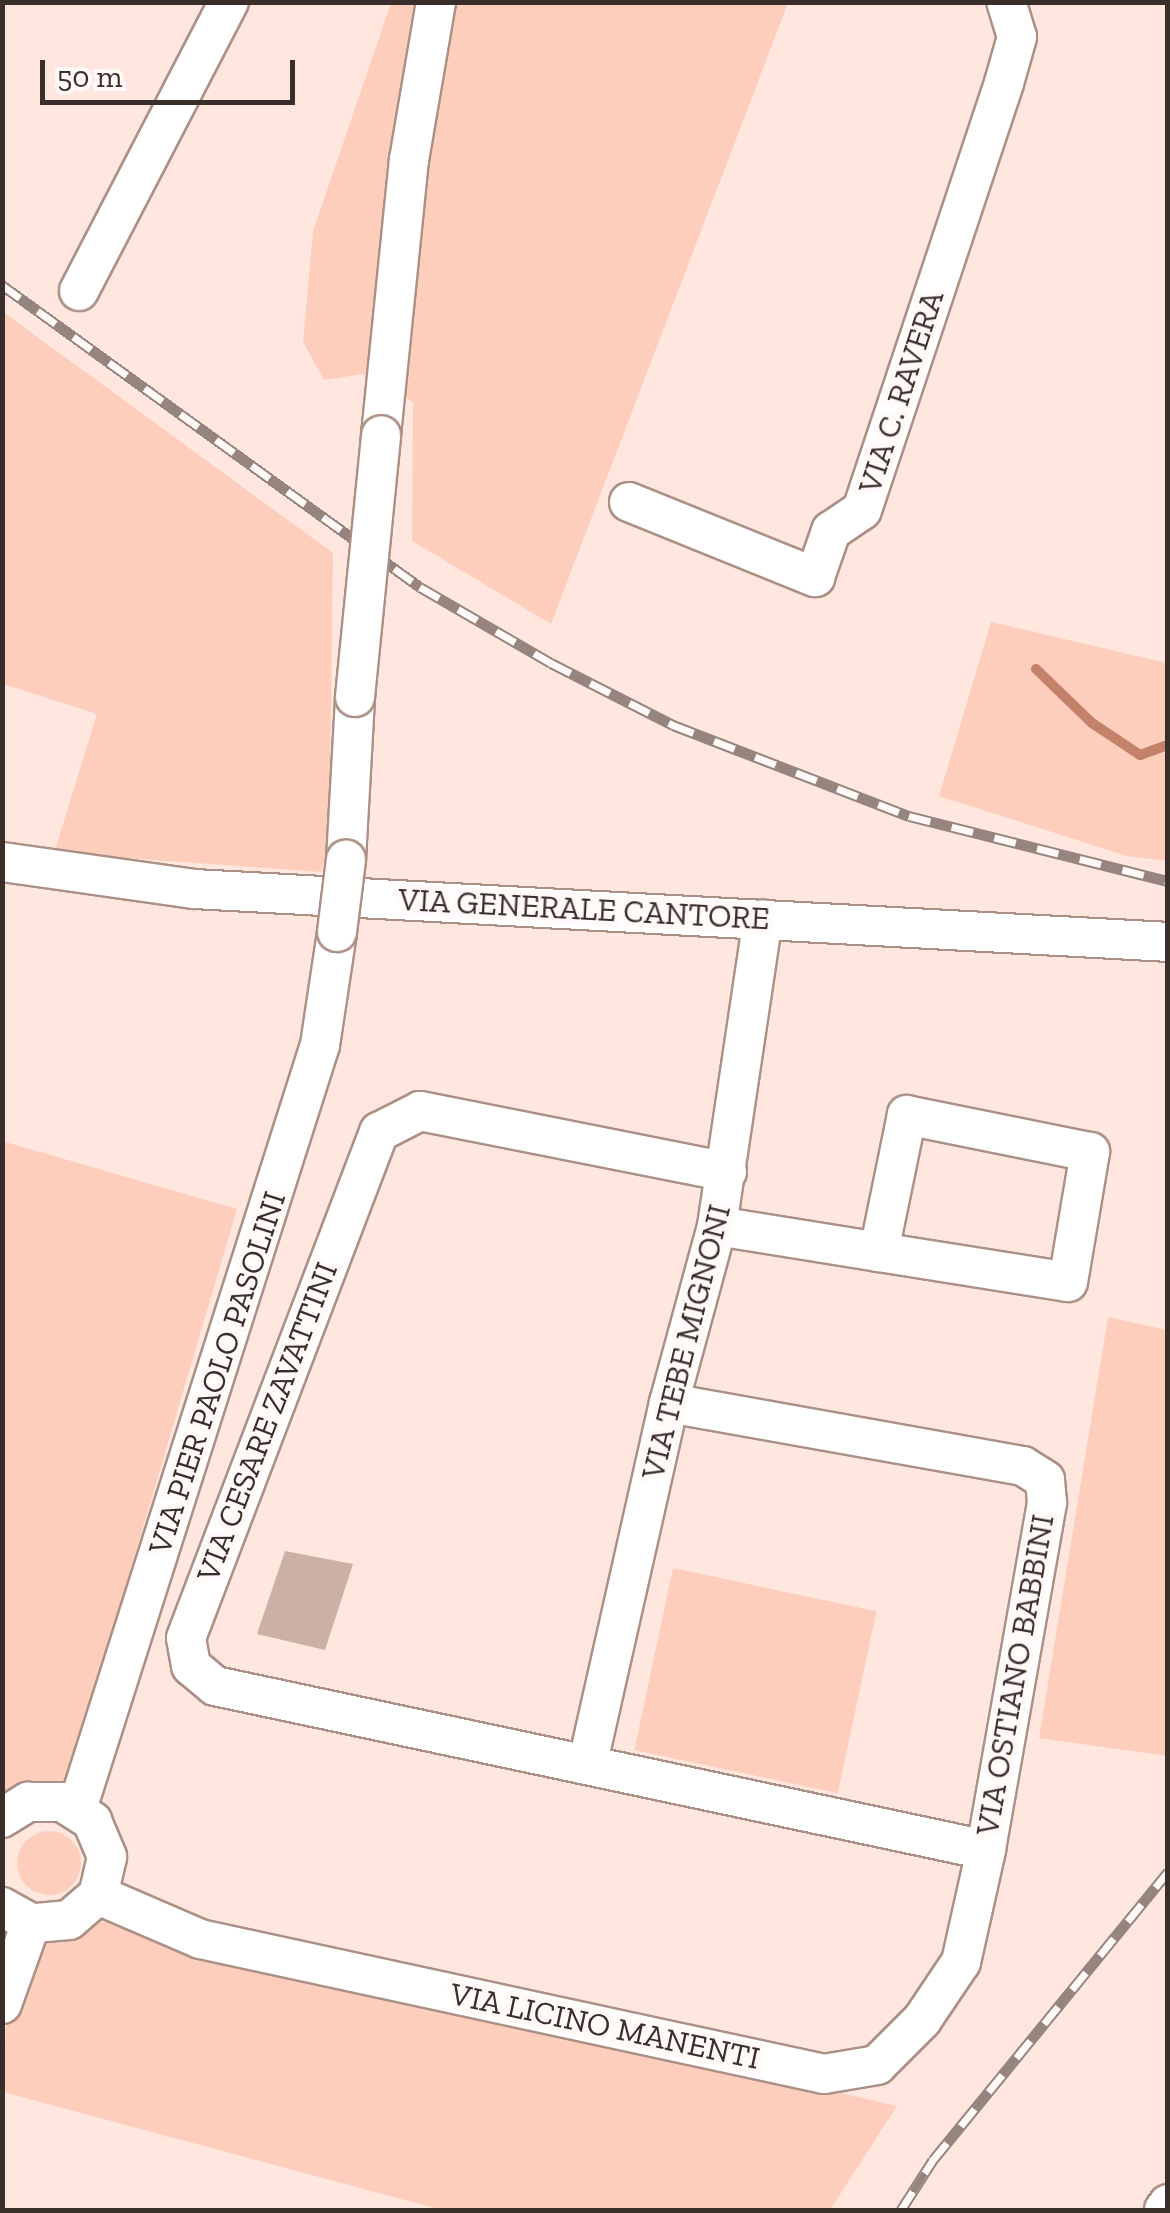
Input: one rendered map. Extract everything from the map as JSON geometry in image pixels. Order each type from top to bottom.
[{"type":"street","points":[[80,291],[229,2]]},
{"type":"street","name":"VIA PIER PAOLO PASOLINI","points":[[77,1809],[320,1045],[346,860],[355,697],[409,160],[436,2]]},
{"type":"street","name":"VIA C. RAVERA","points":[[629,502],[815,577],[831,531],[862,510],[998,101],[1016,37],[1006,2]]},
{"type":"street","name":"VIA GENERALE CANTORE","points":[[2,862],[194,888],[1168,942]]},
{"type":"street","name":"VIA TEBE MIGNONI","points":[[588,1762],[669,1403],[718,1226],[763,919]]},
{"type":"street","name":"VIA CESARE ZAVATTINI","points":[[588,1762],[215,1686],[192,1666],[186,1638],[378,1132],[420,1110],[726,1172]]},
{"type":"street","points":[[718,1226],[880,1252],[1068,1282],[1090,1152],[907,1115],[880,1252]]},
{"type":"street","name":"VIA OSTIANO BABBINI","points":[[588,1762],[986,1850],[1047,1503],[1045,1480],[1023,1466],[669,1403]]},
{"type":"street","points":[[2,2004],[17,1915],[69,1920],[98,1896],[107,1858],[92,1822],[77,1809],[45,1800],[6,1811]]},
{"type":"street","name":"VIA LICINO MANENTI","points":[[98,1896],[200,1939],[824,2074],[877,2065],[922,2020],[961,1962],[986,1850]]},
{"type":"shaded area","points":[[391,3],[788,3],[551,624],[412,541],[413,402],[363,374],[324,380],[303,342],[313,231]]},
{"type":"shaded area","points":[[2,311],[333,553],[329,846],[321,872],[54,853],[97,714],[3,684]]},
{"type":"shaded area","points":[[991,622],[1167,663],[1167,861],[1127,856],[939,796]]},
{"type":"shaded area","points":[[2,1141],[237,1209],[64,1795],[3,1798]]},
{"type":"shaded area","points":[[1108,1317],[1167,1330],[1167,1756],[1039,1738]]},
{"type":"shaded area","points":[[673,1568],[876,1611],[838,1793],[634,1750]]},
{"type":"shaded area","points":[[49,1831],[72,1840],[81,1863],[72,1886],[49,1895],[26,1886],[17,1863],[26,1840]]},
{"type":"shaded area","points":[[10,1921],[107,1922],[897,2106],[830,2210],[442,2210],[3,2092]]},
{"type":"building","points":[[285,1551],[353,1564],[325,1650],[257,1634]]},
{"type":"waterway","points":[[1036,669],[1092,723],[1140,755],[1168,745]]},
{"type":"railway","points":[[2,285],[420,587],[551,663],[673,725],[909,816],[1168,881]]},
{"type":"railway","points":[[901,2210],[933,2160],[1168,1872]]}]
